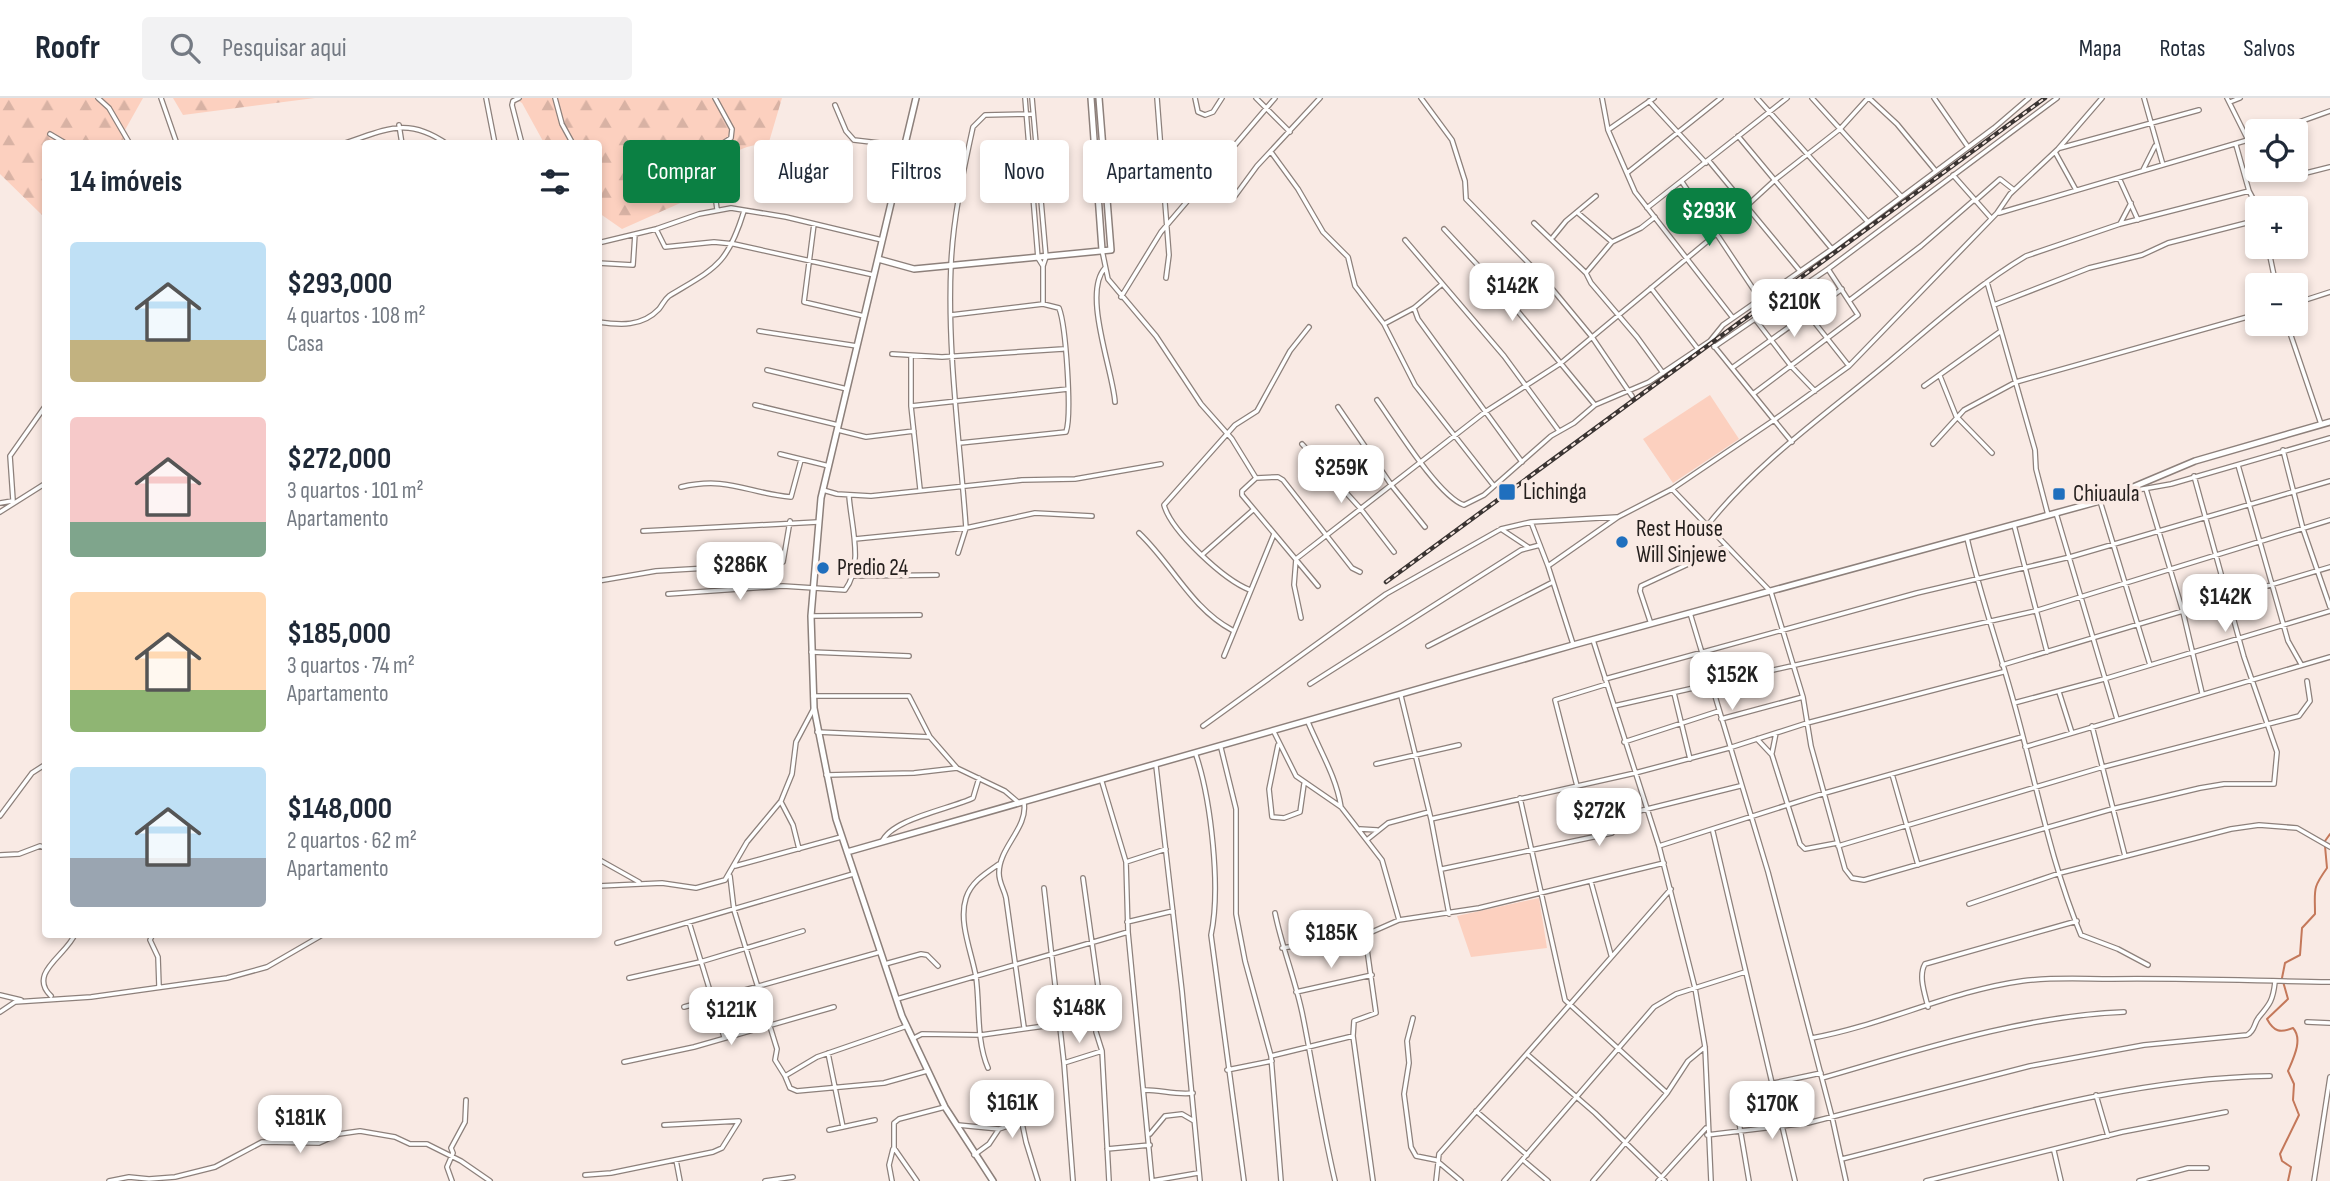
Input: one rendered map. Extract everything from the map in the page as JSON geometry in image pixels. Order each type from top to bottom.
[{"type":"street","points":[[98,98],[109,108],[128,140]]},
{"type":"street","points":[[162,98],[176,140]]},
{"type":"street","points":[[486,98],[494,140]]},
{"type":"street","points":[[520,98],[513,100],[512,105],[521,140]]},
{"type":"street","points":[[555,98],[562,124],[571,140]]},
{"type":"street","points":[[715,98],[734,134],[726,140]]},
{"type":"street","points":[[906,140],[916,98]]},
{"type":"street","points":[[1025,98],[1038,258],[1043,266]]},
{"type":"street","points":[[1032,98],[1046,257],[1043,266],[1044,304]]},
{"type":"street","points":[[1091,98],[1102,250],[1106,258]]},
{"type":"street","points":[[1099,98],[1102,140]]},
{"type":"street","points":[[1157,98],[1160,140]]},
{"type":"street","points":[[1195,98],[1198,111],[1205,115],[1213,112],[1222,98]]},
{"type":"street","points":[[1256,98],[1290,132]]},
{"type":"street","points":[[1121,297],[1147,251],[1166,226],[1275,98]]},
{"type":"street","points":[[1237,194],[1320,98]]},
{"type":"street","points":[[1421,98],[1452,140],[1465,181],[1465,200],[1544,279],[1592,337],[1631,394]]},
{"type":"street","points":[[1611,98],[1603,100],[1608,130],[1626,174],[1647,208],[1733,318]]},
{"type":"street","points":[[1608,130],[1654,98]]},
{"type":"street","points":[[1626,174],[1721,98]]},
{"type":"street","points":[[1757,98],[1867,221]]},
{"type":"street","points":[[1647,208],[1787,98]]},
{"type":"street","points":[[1812,98],[1901,195]]},
{"type":"street","points":[[1301,618],[1294,584],[1296,559],[1485,412],[1561,363],[1747,208],[1776,178],[1840,128],[1869,98],[1898,124],[1935,170]]},
{"type":"street","points":[[1934,98],[1968,147]]},
{"type":"street","points":[[1377,400],[1421,463],[1456,502],[1472,504],[1559,431],[1573,424],[1595,405],[1631,394],[1710,341],[1733,318],[1832,249],[2029,98]]},
{"type":"street","points":[[1714,348],[1828,270],[2057,98]]},
{"type":"street","points":[[1548,566],[1618,517],[1672,489],[1849,366],[1997,214],[2014,190],[2056,151],[2102,98]]},
{"type":"street","points":[[2144,98],[2163,165]]},
{"type":"street","points":[[2239,98],[2229,100],[2245,134]]},
{"type":"street","points":[[1649,101],[1707,162],[1801,271]]},
{"type":"street","points":[[835,105],[846,131],[854,140],[867,142]]},
{"type":"street","points":[[2056,151],[2199,110]]},
{"type":"street","points":[[2308,119],[2330,111]]},
{"type":"street","points":[[958,554],[966,527],[951,315],[951,265],[959,187],[973,127],[985,115],[1033,114]]},
{"type":"street","points":[[352,140],[385,127],[399,125],[442,140]]},
{"type":"street","points":[[399,125],[401,140]]},
{"type":"street","points":[[1093,129],[1101,128]]},
{"type":"street","points":[[50,134],[60,140]]},
{"type":"street","points":[[1738,136],[1776,178],[1832,249]]},
{"type":"street","points":[[1997,214],[2245,141]]},
{"type":"street","points":[[2143,170],[2156,144]]},
{"type":"street","points":[[2236,145],[2252,196]]},
{"type":"street","points":[[2056,151],[2077,191]]},
{"type":"street","points":[[1271,152],[1289,175],[1323,232],[1348,257],[1355,286],[1384,324],[1415,385],[1494,486]]},
{"type":"street","points":[[2244,170],[2302,174],[2330,167]]},
{"type":"street","points":[[1953,175],[1992,219]]},
{"type":"street","points":[[2119,178],[2138,220]]},
{"type":"street","points":[[1850,300],[1922,246],[2000,179],[2014,190]]},
{"type":"street","points":[[1682,182],[1760,299]]},
{"type":"street","points":[[1707,526],[1734,494],[1791,442],[1955,305],[2026,256],[2120,225],[2249,191]]},
{"type":"street","points":[[1553,237],[1566,221],[1596,196]]},
{"type":"street","points":[[2120,225],[2131,201]]},
{"type":"street","points":[[716,203],[717,210]]},
{"type":"street","points":[[892,203],[823,490],[818,522],[811,616],[814,708],[826,775],[842,837],[906,1026],[945,1107],[993,1181]]},
{"type":"street","points":[[1108,203],[1111,250],[1099,281],[1098,306],[1115,402]]},
{"type":"street","points":[[1165,203],[1169,255],[1166,278]]},
{"type":"street","points":[[602,242],[717,210],[745,210],[884,240]]},
{"type":"street","points":[[602,322],[630,325],[649,316],[665,299],[685,289],[713,269],[734,244],[745,210]]},
{"type":"street","points":[[1578,213],[1612,242]]},
{"type":"street","points":[[1586,273],[1612,242],[1655,217]]},
{"type":"street","points":[[1534,222],[1553,237],[1586,273],[1663,373]]},
{"type":"street","points":[[1994,305],[2089,268],[2142,255],[2168,243],[2245,223]]},
{"type":"street","points":[[814,224],[804,302],[865,316]]},
{"type":"street","points":[[656,229],[665,247],[714,242],[734,244],[874,275]]},
{"type":"street","points":[[1444,229],[1475,260],[1595,405]]},
{"type":"street","points":[[602,263],[634,265],[635,234]]},
{"type":"street","points":[[1405,240],[1528,386],[1559,431]]},
{"type":"street","points":[[878,260],[914,269],[1111,250]]},
{"type":"street","points":[[1105,268],[1108,279],[1156,336],[1200,404],[1229,434],[1256,478]]},
{"type":"street","points":[[1753,394],[1857,315],[1850,300],[1828,270]]},
{"type":"street","points":[[1987,282],[2035,450],[2036,469],[2048,515]]},
{"type":"street","points":[[1384,324],[1413,308],[1441,285]]},
{"type":"street","points":[[1651,288],[1698,349]]},
{"type":"street","points":[[1732,368],[1842,289]]},
{"type":"street","points":[[2308,299],[2330,292]]},
{"type":"street","points":[[1792,294],[1849,366]]},
{"type":"street","points":[[951,315],[1044,304],[1059,309],[1068,389],[1069,423],[1066,432],[960,443]]},
{"type":"street","points":[[1413,308],[1522,462]]},
{"type":"street","points":[[1933,443],[1956,416],[2016,382],[2245,318]]},
{"type":"street","points":[[1755,319],[1770,341],[1815,391]]},
{"type":"street","points":[[1250,590],[1227,576],[1203,554],[1177,528],[1164,505],[1242,418],[1257,411],[1290,351],[1309,327]]},
{"type":"street","points":[[759,331],[858,347]]},
{"type":"street","points":[[1924,386],[2001,331]]},
{"type":"street","points":[[2291,336],[2321,424]]},
{"type":"street","points":[[1710,341],[1791,442]]},
{"type":"street","points":[[892,354],[954,357],[1063,349]]},
{"type":"street","points":[[911,356],[911,406],[920,490]]},
{"type":"street","points":[[767,370],[848,389]]},
{"type":"street","points":[[1940,376],[1956,416],[1992,453]]},
{"type":"street","points":[[911,406],[1068,389]]},
{"type":"street","points":[[755,405],[866,437],[914,432]]},
{"type":"street","points":[[1338,407],[1392,486],[1425,527]]},
{"type":"street","points":[[13,500],[10,456],[42,411]]},
{"type":"street","points":[[847,852],[1102,782],[1593,639],[2100,501],[2195,461],[2330,422]]},
{"type":"street","points":[[2117,494],[2146,489],[2330,439]]},
{"type":"street","points":[[1302,444],[1360,508],[1394,552]]},
{"type":"street","points":[[2014,703],[2104,680],[2330,609],[2303,528],[2284,450]]},
{"type":"street","points":[[780,454],[829,466]]},
{"type":"street","points":[[681,487],[707,481],[727,482],[791,497],[801,460]]},
{"type":"street","points":[[823,490],[849,496],[1075,479],[1161,464]]},
{"type":"street","points":[[2238,465],[2288,641],[2301,664]]},
{"type":"street","points":[[1672,489],[1771,592],[1803,697],[1807,723],[1845,869],[1852,878],[1864,880],[2112,809],[2224,784],[2273,786],[2278,757],[2265,725],[2227,600],[2194,476]]},
{"type":"street","points":[[1318,586],[1241,493],[1256,478],[1278,477],[1283,480],[1352,568],[1360,572]]},
{"type":"street","points":[[1577,786],[1555,700],[1606,682],[1783,630],[2070,557],[2330,481]]},
{"type":"street","points":[[0,512],[42,486]]},
{"type":"street","points":[[2146,489],[2183,612],[2202,694]]},
{"type":"street","points":[[668,594],[783,586],[845,590],[853,576],[855,539],[849,496]]},
{"type":"street","points":[[0,503],[22,499]]},
{"type":"street","points":[[2100,501],[2150,665]]},
{"type":"street","points":[[1203,554],[1253,510]]},
{"type":"street","points":[[855,539],[966,527],[1035,513],[1091,516]]},
{"type":"street","points":[[2056,513],[2117,719]]},
{"type":"street","points":[[1203,726],[1321,638],[1386,594],[1501,529],[1531,522],[1618,517]]},
{"type":"street","points":[[1615,706],[2035,611],[2330,520]]},
{"type":"street","points":[[643,531],[790,521],[818,522]]},
{"type":"street","points":[[602,580],[634,573],[777,564],[783,562],[790,521]]},
{"type":"street","points":[[1531,522],[1573,645]]},
{"type":"street","points":[[2013,525],[2047,652]]},
{"type":"street","points":[[1501,529],[1528,547]]},
{"type":"street","points":[[1139,533],[1206,612],[1232,629]]},
{"type":"street","points":[[1224,656],[1232,629],[1274,534]]},
{"type":"street","points":[[1967,538],[1988,623],[2014,703],[2034,788],[2081,935],[2119,949],[2148,965]]},
{"type":"street","points":[[1310,684],[1528,547],[1540,545]]},
{"type":"street","points":[[1651,624],[1641,586],[1727,546]]},
{"type":"street","points":[[2001,665],[2227,600],[2330,567]]},
{"type":"street","points":[[853,576],[937,575]]},
{"type":"street","points":[[1428,646],[1553,582]]},
{"type":"street","points":[[1690,613],[1752,818],[1832,1117],[1846,1181]]},
{"type":"street","points":[[811,616],[920,615]]},
{"type":"street","points":[[1593,639],[1664,863],[1695,988],[1705,1047],[1711,1181]]},
{"type":"street","points":[[811,652],[909,656]]},
{"type":"street","points":[[2025,747],[2330,657]]},
{"type":"street","points":[[1431,819],[1690,759],[1807,723],[2003,672]]},
{"type":"street","points":[[1757,739],[1772,755],[1800,844],[1805,849],[1838,845],[2103,767],[2303,713],[2310,701],[2307,681]]},
{"type":"street","points":[[2059,691],[2072,733]]},
{"type":"street","points":[[1674,693],[1690,759]]},
{"type":"street","points":[[813,696],[909,696],[930,737],[957,768],[1005,791],[1022,804],[1025,810],[1020,825],[1007,843],[999,864],[999,883],[1006,896],[1024,1027]]},
{"type":"street","points":[[1401,696],[1431,819],[1450,914]]},
{"type":"street","points":[[1721,719],[1803,697]]},
{"type":"street","points":[[602,886],[641,883],[696,888],[719,884],[730,876],[747,842],[781,801],[792,774],[796,742],[814,708]]},
{"type":"street","points":[[1625,742],[1719,711]]},
{"type":"street","points":[[1308,722],[1320,754],[1335,778],[1341,807]]},
{"type":"street","points":[[2092,726],[2124,856]]},
{"type":"street","points":[[817,732],[930,737]]},
{"type":"street","points":[[1274,732],[1288,764],[1304,784],[1341,807],[1382,860],[1399,920]]},
{"type":"street","points":[[1772,755],[1776,733]]},
{"type":"street","points":[[1659,846],[1713,831],[1825,793],[2022,737]]},
{"type":"street","points":[[1279,742],[1269,789],[1272,817],[1284,817],[1300,812],[1304,784]]},
{"type":"street","points":[[1376,764],[1459,745]]},
{"type":"street","points":[[1221,748],[1236,809],[1239,930],[1271,1059],[1281,1181]]},
{"type":"street","points":[[1196,755],[1207,789],[1215,899],[1211,935],[1244,1181]]},
{"type":"street","points":[[1156,766],[1193,1093],[1200,1181]]},
{"type":"street","points":[[0,816],[32,773],[42,767]]},
{"type":"street","points":[[826,775],[914,773],[957,768]]},
{"type":"street","points":[[1892,774],[1919,865]]},
{"type":"street","points":[[882,844],[886,833],[903,823],[973,798],[979,778]]},
{"type":"street","points":[[1102,782],[1126,862],[1127,922],[1152,1181],[1199,1173]]},
{"type":"street","points":[[1441,869],[1612,833],[1623,815],[1741,786]]},
{"type":"street","points":[[1520,799],[1562,993],[1571,1006],[1667,1093]]},
{"type":"street","points":[[781,801],[793,825],[799,849]]},
{"type":"street","points":[[1367,840],[1393,820],[1429,812]]},
{"type":"street","points":[[1969,904],[2060,873],[2231,829],[2259,825],[2297,828],[2330,847]]},
{"type":"street","points":[[1360,829],[1379,830]]},
{"type":"street","points":[[1713,831],[1795,1181]]},
{"type":"street","points":[[735,866],[842,837]]},
{"type":"street","points":[[0,855],[19,854],[42,847]]},
{"type":"street","points":[[1126,862],[1166,849]]},
{"type":"street","points":[[602,861],[641,883]]},
{"type":"street","points":[[1282,948],[1365,935],[1399,920],[1450,914],[1664,863]]},
{"type":"street","points":[[988,1068],[964,910],[966,896],[974,884],[999,864]]},
{"type":"street","points":[[617,943],[855,874]]},
{"type":"street","points":[[730,876],[734,910],[777,1049],[775,1060],[793,1091],[884,1083],[927,1071]]},
{"type":"street","points":[[1083,878],[1090,944],[1101,1008]]},
{"type":"street","points":[[1591,882],[1611,955]]},
{"type":"street","points":[[1044,888],[1064,1063],[1073,1181]]},
{"type":"street","points":[[1436,1181],[1436,1160],[1671,889]]},
{"type":"street","points":[[1127,922],[1173,911]]},
{"type":"street","points":[[1275,912],[1282,948],[1297,992],[1309,1045],[1318,1111],[1335,1181]]},
{"type":"street","points":[[1928,1007],[1922,970],[1925,964],[2077,921]]},
{"type":"street","points":[[689,922],[724,1037]]},
{"type":"street","points":[[629,978],[700,962],[803,932]]},
{"type":"street","points":[[897,999],[1128,932]]},
{"type":"street","points":[[1365,935],[1376,1013],[1354,1021],[1353,1036],[1373,1181]]},
{"type":"street","points":[[53,997],[45,987],[44,975],[48,966],[68,948],[73,938]]},
{"type":"street","points":[[151,938],[158,957],[159,987]]},
{"type":"street","points":[[0,1012],[23,1001],[53,997],[91,997],[227,978],[267,967],[317,938]]},
{"type":"street","points":[[684,1007],[880,952]]},
{"type":"street","points":[[885,964],[921,954],[939,966]]},
{"type":"street","points":[[1504,1181],[1575,1095],[1662,1000],[1745,972]]},
{"type":"street","points":[[1297,992],[1372,975]]},
{"type":"street","points":[[1811,1038],[1872,1025],[1967,993],[2021,981],[2170,978],[2330,982]]},
{"type":"street","points":[[1707,1135],[1782,1127],[1832,1117],[2030,1066],[2144,1045],[2247,1035],[2253,1032],[2259,1017],[2269,1007],[2275,982]]},
{"type":"street","points":[[0,995],[23,1001]]},
{"type":"street","points":[[624,1062],[683,1050],[834,1007]]},
{"type":"street","points":[[1774,1083],[1821,1076],[2079,1014],[2123,1012]]},
{"type":"street","points":[[1413,1018],[1407,1041],[1409,1063],[1404,1081],[1409,1136],[1416,1156],[1436,1160],[1461,1181]]},
{"type":"street","points":[[2307,1022],[2330,1023]]},
{"type":"street","points":[[912,1039],[922,1034],[981,1035],[1059,1024]]},
{"type":"street","points":[[785,1076],[828,1053],[906,1026]]},
{"type":"street","points":[[1096,1032],[1102,1051],[1109,1181]]},
{"type":"street","points":[[1227,1070],[1271,1059],[1309,1045],[1353,1036]]},
{"type":"street","points":[[1593,1181],[1667,1093],[1688,1061],[1705,1047]]},
{"type":"street","points":[[1064,1063],[1102,1051]]},
{"type":"street","points":[[828,1053],[843,1126]]},
{"type":"street","points":[[1528,1055],[1575,1095],[1661,1180],[1707,1127]]},
{"type":"street","points":[[1842,1159],[2096,1095],[2186,1081],[2270,1076]]},
{"type":"street","points":[[2314,1181],[2330,1077]]},
{"type":"street","points":[[1016,1090],[1020,1122],[1038,1181]]},
{"type":"street","points":[[1145,1090],[1160,1090],[1173,1095],[1193,1093]]},
{"type":"street","points":[[2096,1095],[2109,1136]]},
{"type":"street","points":[[1735,1098],[1749,1181]]},
{"type":"street","points":[[452,1181],[447,1167],[452,1157],[451,1148],[465,1122],[466,1100]]},
{"type":"street","points":[[892,1181],[889,1165],[894,1148],[896,1121],[945,1107]]},
{"type":"street","points":[[1476,1111],[1527,1155]]},
{"type":"street","points":[[1926,1181],[2109,1136],[2226,1112]]},
{"type":"street","points":[[1149,1136],[1165,1116],[1182,1114],[1195,1122]]},
{"type":"street","points":[[829,1130],[875,1120]]},
{"type":"street","points":[[585,1175],[676,1160],[722,1148],[739,1121],[664,1125]]},
{"type":"street","points":[[956,1125],[999,1129],[1020,1122]]},
{"type":"street","points":[[2323,1126],[2330,1126]]},
{"type":"street","points":[[974,1155],[989,1144],[999,1129]]},
{"type":"street","points":[[109,1181],[129,1177],[176,1177],[215,1167],[262,1142],[319,1143],[339,1134],[360,1130],[395,1137],[410,1144],[427,1144],[490,1181]]},
{"type":"street","points":[[1107,1149],[1150,1145]]},
{"type":"street","points":[[894,1148],[917,1181]]},
{"type":"street","points":[[2054,1151],[2061,1181]]},
{"type":"street","points":[[676,1160],[680,1181]]},
{"type":"street","points":[[1523,1160],[1548,1181]]},
{"type":"street","points":[[2140,1181],[2188,1168],[2207,1168]]},
{"type":"street","points":[[765,1181],[793,1177]]},
{"type":"green space","points":[[0,98],[143,98],[125,130],[123,140],[42,140],[42,215],[0,174]]},
{"type":"green space","points":[[173,98],[315,98],[183,115]]},
{"type":"green space","points":[[514,98],[782,98],[770,140],[754,140],[754,146],[740,150],[740,140],[623,140],[623,203],[680,203],[622,229],[602,215],[602,140],[542,140],[522,103]]},
{"type":"green space","points":[[1710,395],[1739,439],[1673,483],[1643,439]]},
{"type":"green space","points":[[1539,898],[1547,948],[1471,957],[1457,916]]},
{"type":"waterway","points":[[2325,841],[2330,834]]},
{"type":"waterway","points":[[2288,1181],[2291,1167],[2282,1161],[2280,1154],[2299,1115],[2293,1100],[2294,1084],[2288,1071],[2297,1037],[2293,1028],[2278,1030],[2272,1027],[2267,1019],[2288,999],[2282,978],[2285,963],[2300,955],[2302,928],[2315,914],[2315,890],[2327,868],[2325,846]]},
{"type":"railway","points":[[1386,582],[2045,98]]},
{"type":"place","name":"Lichinga","points":[[1507,492]]},
{"type":"place","name":"Chiuaula","points":[[2059,494]]},
{"type":"place","name":"Rest House Will Sinjewe","points":[[1622,542]]},
{"type":"place","name":"Predio 24","points":[[823,568]]}]
